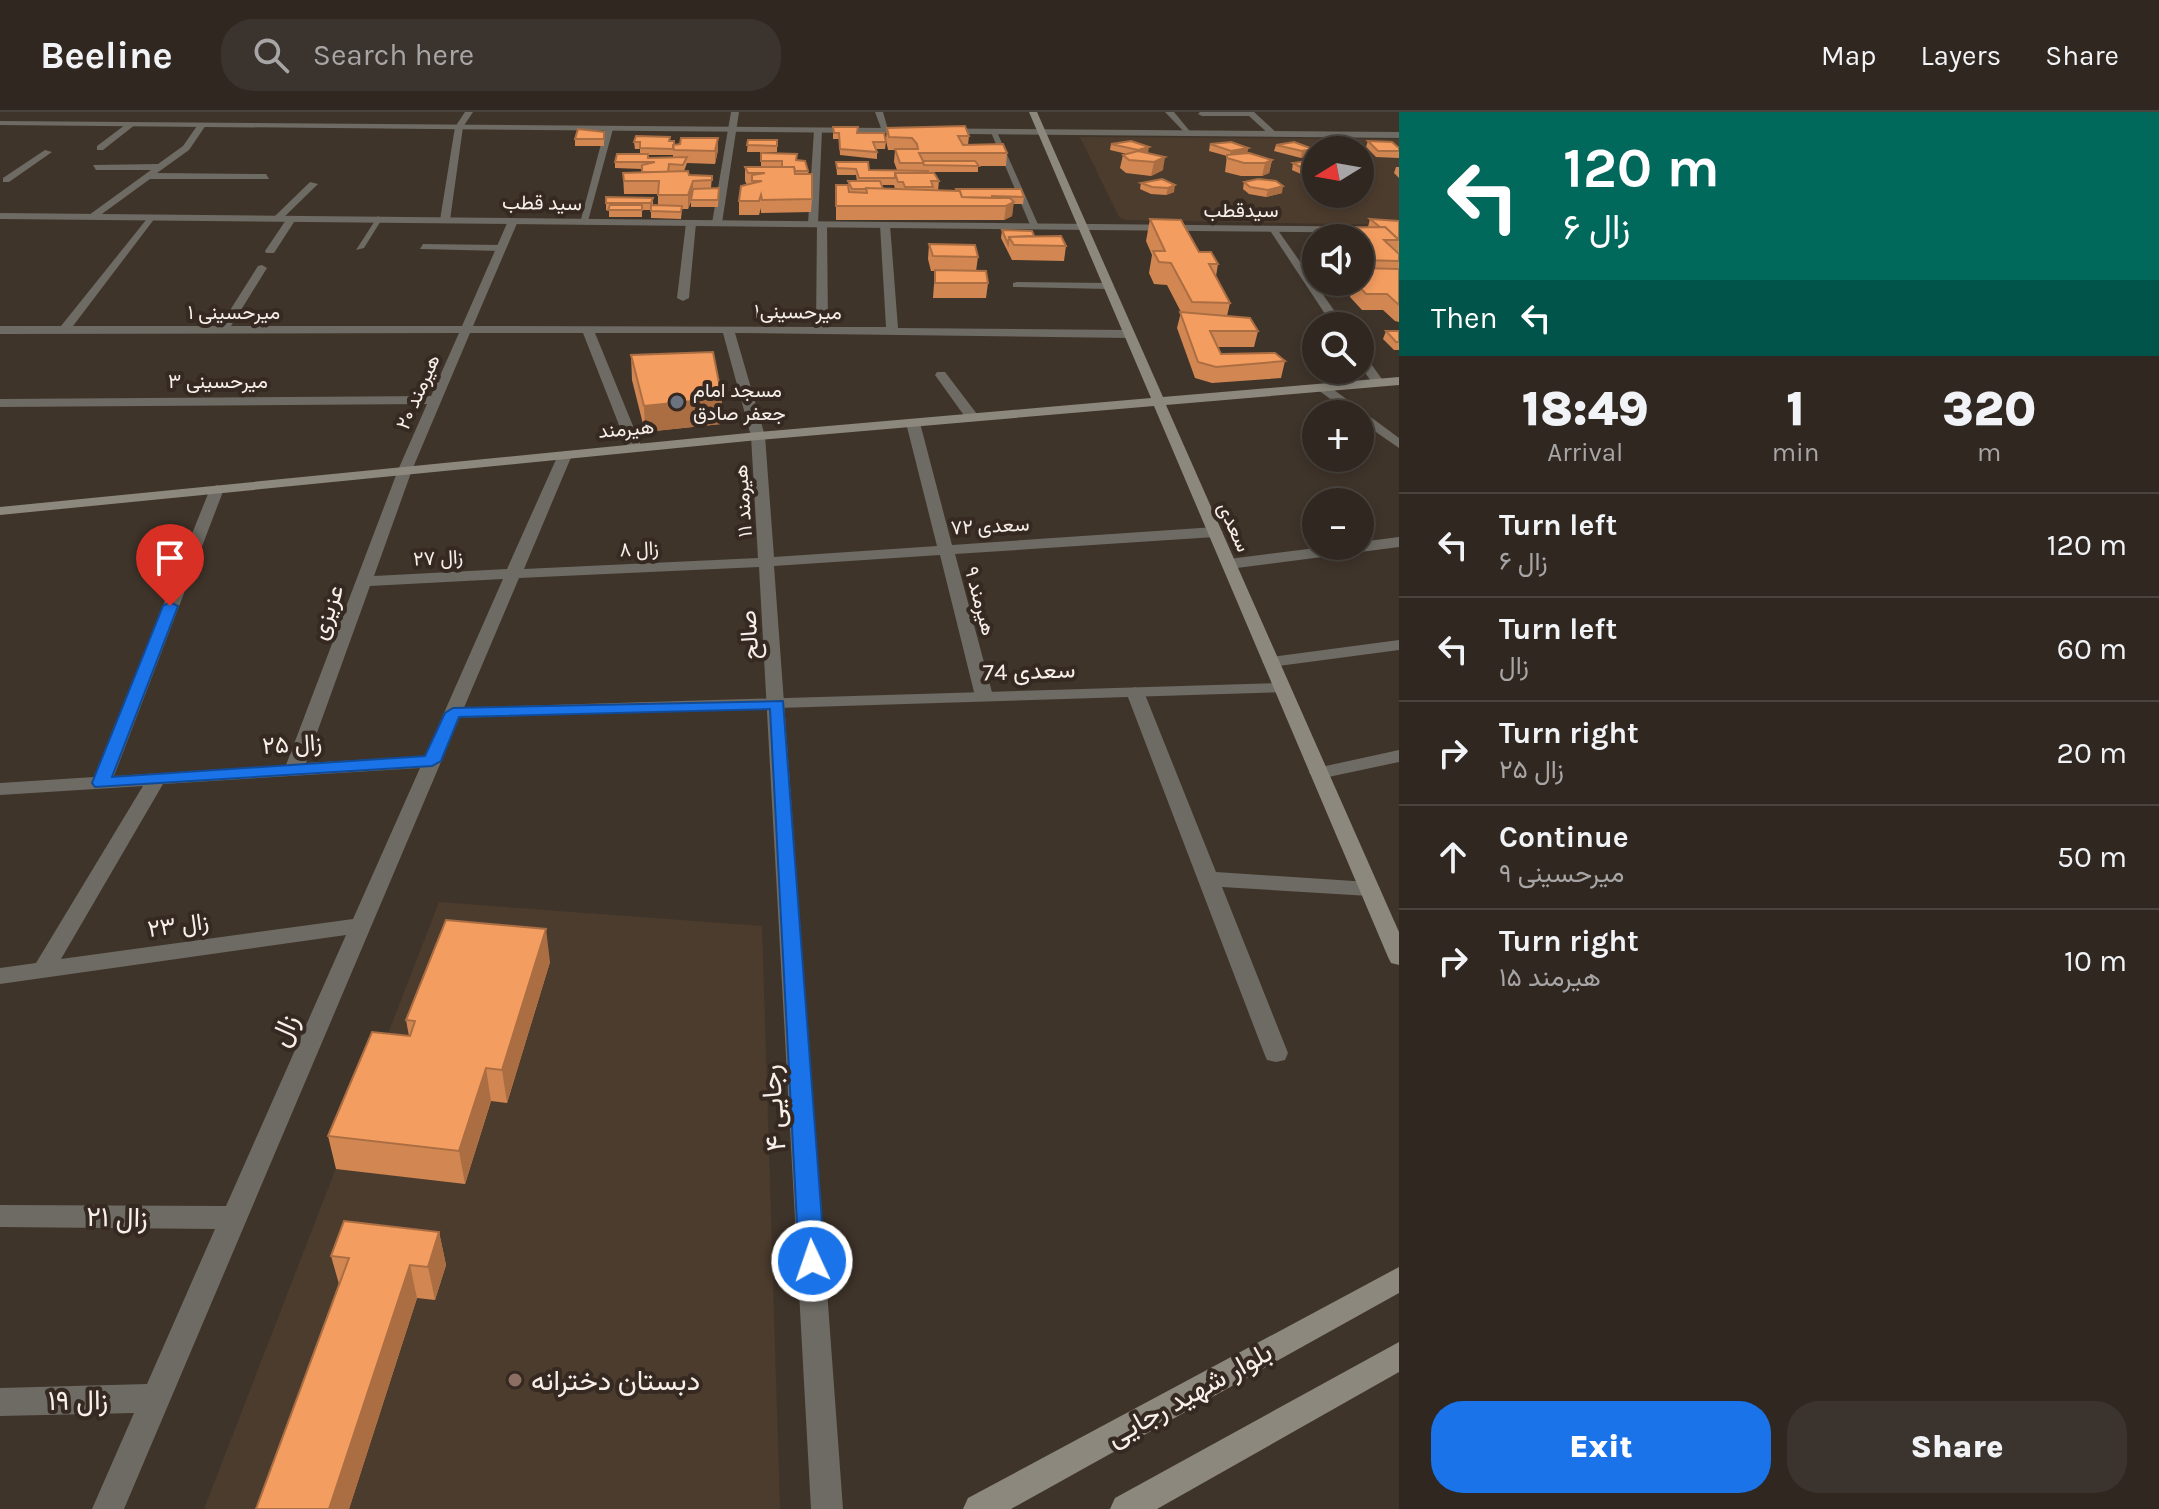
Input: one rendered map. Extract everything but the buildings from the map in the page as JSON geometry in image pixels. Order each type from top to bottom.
[{"type":"main road","name":"سعدی","points":[[1033,112],[1399,957]]},
{"type":"main road","name":"هیرمند","points":[[0,511],[758,436],[1399,381]]},
{"type":"main road","name":"بلوار شهید رجایی","points":[[979,1509],[1399,1279]]},
{"type":"main road","points":[[1126,1509],[1399,1356]]},
{"type":"street","points":[[445,220],[459,127],[469,112]]},
{"type":"street","points":[[717,223],[735,112]]},
{"type":"street","points":[[879,112],[886,131]]},
{"type":"street","points":[[1169,112],[1190,133]]},
{"type":"street","points":[[1202,114],[1250,113],[1274,134]]},
{"type":"street","points":[[0,123],[1399,135]]},
{"type":"street","points":[[100,148],[132,124]]},
{"type":"street","points":[[92,217],[186,148],[202,125]]},
{"type":"street","points":[[583,221],[609,129]]},
{"type":"street","points":[[818,130],[815,168],[822,330]]},
{"type":"street","points":[[993,132],[1036,227]]},
{"type":"street","points":[[3,175],[18,171],[48,152]]},
{"type":"street","points":[[96,167],[162,167]]},
{"type":"street","points":[[151,176],[266,177]]},
{"type":"street","points":[[277,219],[313,184]]},
{"type":"street","name":"سید قطب","points":[[0,216],[1083,227]]},
{"type":"street","points":[[64,330],[150,218]]},
{"type":"street","points":[[270,251],[291,219]]},
{"type":"street","name":"هیرمند ۲۰","points":[[405,470],[513,221]]},
{"type":"street","points":[[683,298],[691,223]]},
{"type":"street","points":[[885,225],[892,331]]},
{"type":"street","name":"سیدقطب","points":[[1083,227],[1399,230]]},
{"type":"street","points":[[1271,228],[1329,312]]},
{"type":"street","points":[[223,330],[262,268]]},
{"type":"street","points":[[1017,285],[1108,286]]},
{"type":"street","name":"میرحسینی۱","points":[[467,330],[728,329],[1129,334]]},
{"type":"street","name":"هیرمند ۱۱","points":[[728,329],[758,436],[767,562]]},
{"type":"street","name":"میرحسینی ۱","points":[[0,330],[467,330]]},
{"type":"street","points":[[588,330],[635,448]]},
{"type":"street","points":[[941,375],[973,418]]},
{"type":"street","points":[[1374,376],[1378,382]]},
{"type":"street","points":[[1322,387],[1340,400]]},
{"type":"street","name":"میرحسینی ۳","points":[[0,403],[436,400]]},
{"type":"street","name":"هیرمند ۹","points":[[913,423],[984,696]]},
{"type":"street","points":[[1374,425],[1399,444]]},
{"type":"street","name":"زال","points":[[108,1509],[565,455]]},
{"type":"street","name":"عزیزی","points":[[294,770],[405,470]]},
{"type":"street","points":[[101,783],[217,489]]},
{"type":"street","name":"سعدی ۷۲","points":[[767,562],[1215,532]]},
{"type":"street","points":[[1229,564],[1399,542]]},
{"type":"street","name":"زال ۸","points":[[513,575],[767,562]]},
{"type":"street","name":"صالح","points":[[767,562],[778,704]]},
{"type":"street","name":"زال ۲۷","points":[[364,581],[513,575]]},
{"type":"street","points":[[1271,662],[1399,645]]},
{"type":"street","name":"سعدی 74","points":[[453,713],[1282,688]]},
{"type":"street","points":[[1135,692],[1276,1053]]},
{"type":"street","name":"رجایی ۴","points":[[778,704],[827,1509]]},
{"type":"street","points":[[1319,773],[1399,756]]},
{"type":"street","name":"زال ۲۵","points":[[0,789],[432,761]]},
{"type":"street","points":[[44,969],[156,780]]},
{"type":"street","points":[[1208,879],[1369,889]]},
{"type":"street","name":"زال ۲۳","points":[[0,976],[362,925]]},
{"type":"street","name":"زال ۲۱","points":[[0,1216],[234,1218]]},
{"type":"street","name":"زال ۱۹","points":[[0,1402],[156,1398]]},
{"type":"lane","points":[[359,248],[378,219]]},
{"type":"lane","points":[[423,247],[501,248]]},
{"type":"shaded area","points":[[1080,137],[1302,138],[1302,208],[1374,208],[1374,139],[1399,139],[1399,225],[1126,220],[1119,217]]},
{"type":"shaded area","points":[[439,902],[762,926],[780,1509],[204,1509]]},
{"type":"place","name":"مسجد امام جعفر صادق","points":[[677,402]]},
{"type":"place","name":"دبستان دخترانه","points":[[515,1380]]},
{"type":"route","points":[[170,606],[101,783],[432,761],[453,713],[778,704],[812,1261]]}]
